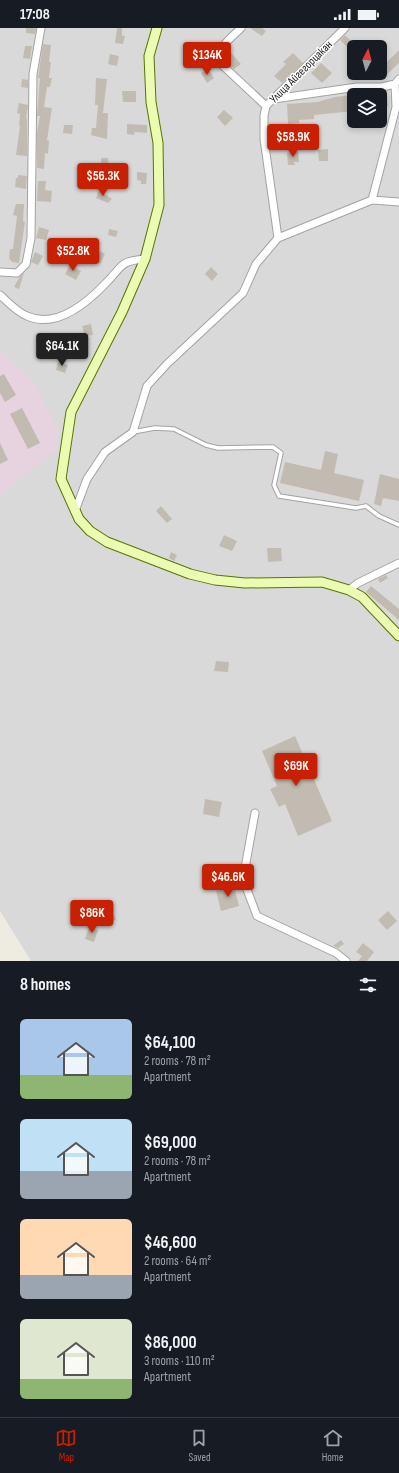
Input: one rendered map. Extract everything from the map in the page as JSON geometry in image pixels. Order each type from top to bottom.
[{"type":"street","points":[[0,272],[18,273],[26,264],[31,238],[34,74],[41,28]]},
{"type":"street","points":[[157,28],[149,56],[151,102],[158,143],[159,205],[145,259],[122,312],[71,412],[61,479],[75,511],[90,531],[107,542],[190,574],[215,580],[245,583],[322,582],[349,590],[362,597],[399,636]]},
{"type":"street","points":[[241,28],[222,47],[218,56],[220,64],[266,106]]},
{"type":"street","name":"Улица Айгегорцакан","points":[[278,238],[264,139],[264,116],[266,106],[345,28]]},
{"type":"street","points":[[274,99],[357,87],[382,87],[397,82],[396,107],[372,200]]},
{"type":"street","points":[[75,511],[87,479],[105,452],[133,432],[147,386],[167,364],[244,293],[256,264],[278,238],[372,200],[399,202]]},
{"type":"street","points":[[0,295],[27,316],[53,320],[87,302],[107,282],[122,263],[131,260],[145,259]]},
{"type":"street","points":[[349,590],[358,583],[399,563]]},
{"type":"street","points":[[255,813],[243,879],[257,916],[336,953],[346,961]]},
{"type":"lane","points":[[133,432],[155,428],[174,430],[206,445],[218,448],[273,447],[281,453],[274,485],[279,496],[356,508],[366,506],[378,516],[399,525]]},
{"type":"shaded area","points":[[0,28],[399,28],[399,961],[31,961],[0,911]]},
{"type":"shaded area","points":[[0,352],[35,384],[54,421],[58,449],[48,454],[49,459],[45,460],[0,495]]},
{"type":"building","points":[[26,28],[36,28],[35,34],[26,33]]},
{"type":"building","points":[[117,28],[122,28],[122,36],[125,36],[123,44],[115,43]]},
{"type":"building","points":[[250,28],[262,28],[266,31],[262,36]]},
{"type":"building","points":[[345,35],[350,40],[347,40],[347,47],[340,40]]},
{"type":"building","points":[[43,44],[51,45],[49,78],[52,78],[50,87],[47,87],[44,107],[52,108],[47,140],[49,141],[48,154],[45,153],[44,169],[37,168],[37,132],[40,116],[37,116],[40,78],[38,78]]},
{"type":"building","points":[[25,46],[32,46],[30,59],[23,58]]},
{"type":"building","points":[[399,50],[399,63],[387,74],[387,62]]},
{"type":"building","points":[[231,53],[241,64],[234,69],[225,61]]},
{"type":"building","points":[[293,53],[303,63],[282,83],[274,76],[286,64],[283,62]]},
{"type":"building","points":[[110,54],[119,56],[117,66],[108,64]]},
{"type":"building","points":[[321,63],[332,73],[322,83],[311,73]]},
{"type":"building","points":[[208,69],[214,78],[207,83],[201,73]]},
{"type":"building","points":[[96,78],[107,79],[103,113],[108,113],[107,139],[91,135],[92,128],[96,128],[98,105],[95,105]]},
{"type":"building","points":[[22,79],[28,80],[28,88],[21,87]]},
{"type":"building","points":[[122,91],[136,91],[136,102],[123,102]]},
{"type":"building","points":[[347,96],[347,112],[314,115],[314,119],[299,120],[299,123],[288,124],[287,104],[317,102],[335,97]]},
{"type":"building","points":[[19,103],[28,105],[26,119],[27,156],[16,155],[20,126],[20,114],[17,113]]},
{"type":"building","points":[[224,110],[233,118],[225,126],[217,117]]},
{"type":"building","points":[[127,124],[147,125],[147,133],[135,132],[134,135],[127,134]]},
{"type":"building","points":[[64,125],[73,125],[72,134],[63,133]]},
{"type":"building","points":[[312,135],[313,143],[302,145],[301,137]]},
{"type":"building","points":[[328,149],[328,161],[319,161],[318,150]]},
{"type":"building","points":[[298,152],[299,162],[294,162],[295,165],[288,165],[287,153]]},
{"type":"building","points":[[101,158],[108,158],[109,175],[103,191],[96,189],[98,183],[102,184]]},
{"type":"building","points":[[137,172],[147,173],[146,184],[141,184],[141,181],[137,180]]},
{"type":"building","points":[[18,175],[27,176],[26,189],[15,187],[16,178],[18,178]]},
{"type":"building","points":[[38,181],[46,181],[45,190],[52,191],[51,202],[37,201]]},
{"type":"building","points":[[99,190],[112,199],[108,203],[96,198]]},
{"type":"building","points":[[16,204],[24,204],[23,221],[25,222],[19,263],[12,262],[9,258],[10,249],[13,249],[17,216],[13,215]]},
{"type":"building","points":[[39,227],[49,230],[46,240],[36,238]]},
{"type":"building","points":[[109,229],[118,231],[116,237],[108,235]]},
{"type":"building","points":[[91,251],[98,255],[100,251],[105,254],[100,264],[87,258]]},
{"type":"building","points":[[35,252],[43,256],[38,265],[31,262]]},
{"type":"building","points":[[70,265],[81,271],[76,280],[65,274]]},
{"type":"building","points":[[211,267],[218,274],[212,281],[205,274]]},
{"type":"building","points":[[24,273],[19,289],[14,287],[19,278]]},
{"type":"building","points":[[91,324],[93,335],[85,336],[82,326]]},
{"type":"building","points":[[58,362],[68,365],[65,373],[56,370]]},
{"type":"building","points":[[4,374],[16,395],[5,402],[0,393],[0,376]]},
{"type":"building","points":[[22,408],[40,443],[28,449],[10,414]]},
{"type":"building","points":[[0,443],[8,460],[0,464]]},
{"type":"building","points":[[325,451],[338,454],[334,473],[364,480],[359,501],[280,483],[285,462],[321,470]]},
{"type":"building","points":[[380,474],[399,479],[399,501],[383,498],[381,506],[374,504]]},
{"type":"building","points":[[161,506],[172,519],[167,523],[156,511]]},
{"type":"building","points":[[224,535],[237,541],[232,551],[219,546]]},
{"type":"building","points":[[267,548],[281,548],[282,561],[268,562]]},
{"type":"building","points":[[171,552],[177,555],[174,561],[169,558]]},
{"type":"building","points":[[386,575],[388,578],[380,583],[378,579]]},
{"type":"building","points":[[371,586],[399,609],[399,620],[366,592]]},
{"type":"building","points":[[216,661],[229,662],[228,672],[214,671]]},
{"type":"building","points":[[295,736],[332,821],[298,836],[285,804],[279,807],[270,789],[277,786],[262,751]]},
{"type":"building","points":[[205,799],[222,802],[219,817],[203,814]]},
{"type":"building","points":[[234,886],[239,906],[221,911],[216,891]]},
{"type":"building","points":[[111,911],[116,919],[107,925],[102,917]]},
{"type":"building","points":[[388,911],[397,921],[387,930],[378,920]]},
{"type":"building","points":[[89,927],[98,930],[94,942],[85,939]]},
{"type":"building","points":[[341,940],[344,944],[338,948],[333,946]]},
{"type":"building","points":[[363,943],[374,952],[367,961],[358,961],[362,956],[356,952]]}]
